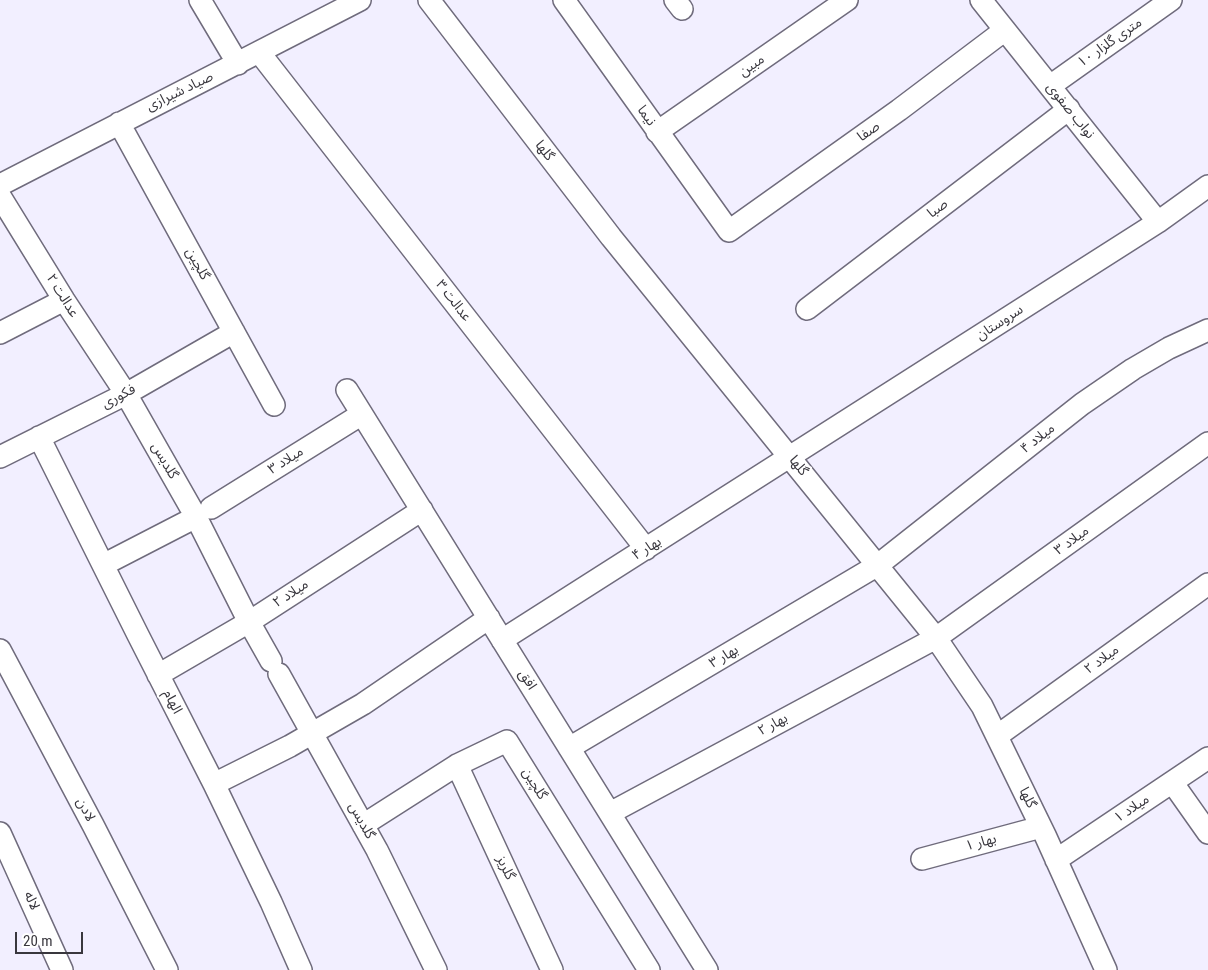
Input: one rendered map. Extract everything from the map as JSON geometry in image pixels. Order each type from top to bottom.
[{"type":"street","points":[[200,0],[238,64]]},
{"type":"street","name":"صیاد شیرازی","points":[[0,185],[238,64],[331,7],[360,0]]},
{"type":"street","name":"گلها","points":[[429,0],[611,238],[936,638],[982,706],[1041,827],[1106,970]]},
{"type":"street","name":"نیما","points":[[564,0],[729,231]]},
{"type":"street","name":"مبین","points":[[657,132],[847,0]]},
{"type":"street","name":"نواب صفوی","points":[[982,0],[1158,222]]},
{"type":"street","name":"۱۰ متری گلزار","points":[[1050,86],[1167,1]]},
{"type":"street","name":"صفا","points":[[729,231],[899,110],[1005,30]]},
{"type":"street","name":"عدالت ۳","points":[[258,52],[646,549]]},
{"type":"street","name":"صبا","points":[[807,309],[1069,109]]},
{"type":"street","name":"گلچین","points":[[119,123],[274,405]]},
{"type":"street","name":"سروستان","points":[[791,458],[1158,222],[1208,186]]},
{"type":"street","name":"عدالت ۲","points":[[0,196],[64,300],[126,394]]},
{"type":"street","points":[[0,333],[64,300]]},
{"type":"street","name":"میلاد ۴","points":[[878,565],[1082,404],[1161,353],[1208,330]]},
{"type":"street","name":"فکوری","points":[[0,457],[126,394],[234,332]]},
{"type":"street","name":"افق","points":[[347,390],[707,970]]},
{"type":"street","name":"گلدیس","points":[[126,394],[204,513],[249,622],[377,850],[436,970]]},
{"type":"street","name":"میلاد ۳","points":[[103,565],[204,513],[362,414]]},
{"type":"street","name":"الهام","points":[[39,437],[214,784],[271,902],[301,970]]},
{"type":"street","name":"میلاد ۳","points":[[936,638],[1208,444]]},
{"type":"street","name":"بهار ۴","points":[[502,640],[791,458]]},
{"type":"street","name":"میلاد ۲","points":[[158,675],[249,622],[422,510]]},
{"type":"street","name":"بهار ۳","points":[[569,748],[878,565]]},
{"type":"street","name":"میلاد ۲","points":[[996,736],[1208,584]]},
{"type":"street","points":[[214,784],[233,776],[363,704],[489,618]]},
{"type":"street","name":"بهار ۲","points":[[610,813],[936,638]]},
{"type":"street","name":"لادن","points":[[0,650],[167,970]]},
{"type":"street","name":"گلچین","points":[[363,825],[457,765],[507,741],[649,970]]},
{"type":"street","name":"میلاد ۱","points":[[1056,860],[1208,758]]},
{"type":"street","name":"گلریز","points":[[457,765],[552,970]]},
{"type":"street","points":[[1172,782],[1208,833]]},
{"type":"street","name":"بهار ۱","points":[[922,859],[1041,827]]},
{"type":"street","name":"لاله","points":[[0,833],[62,970]]}]
